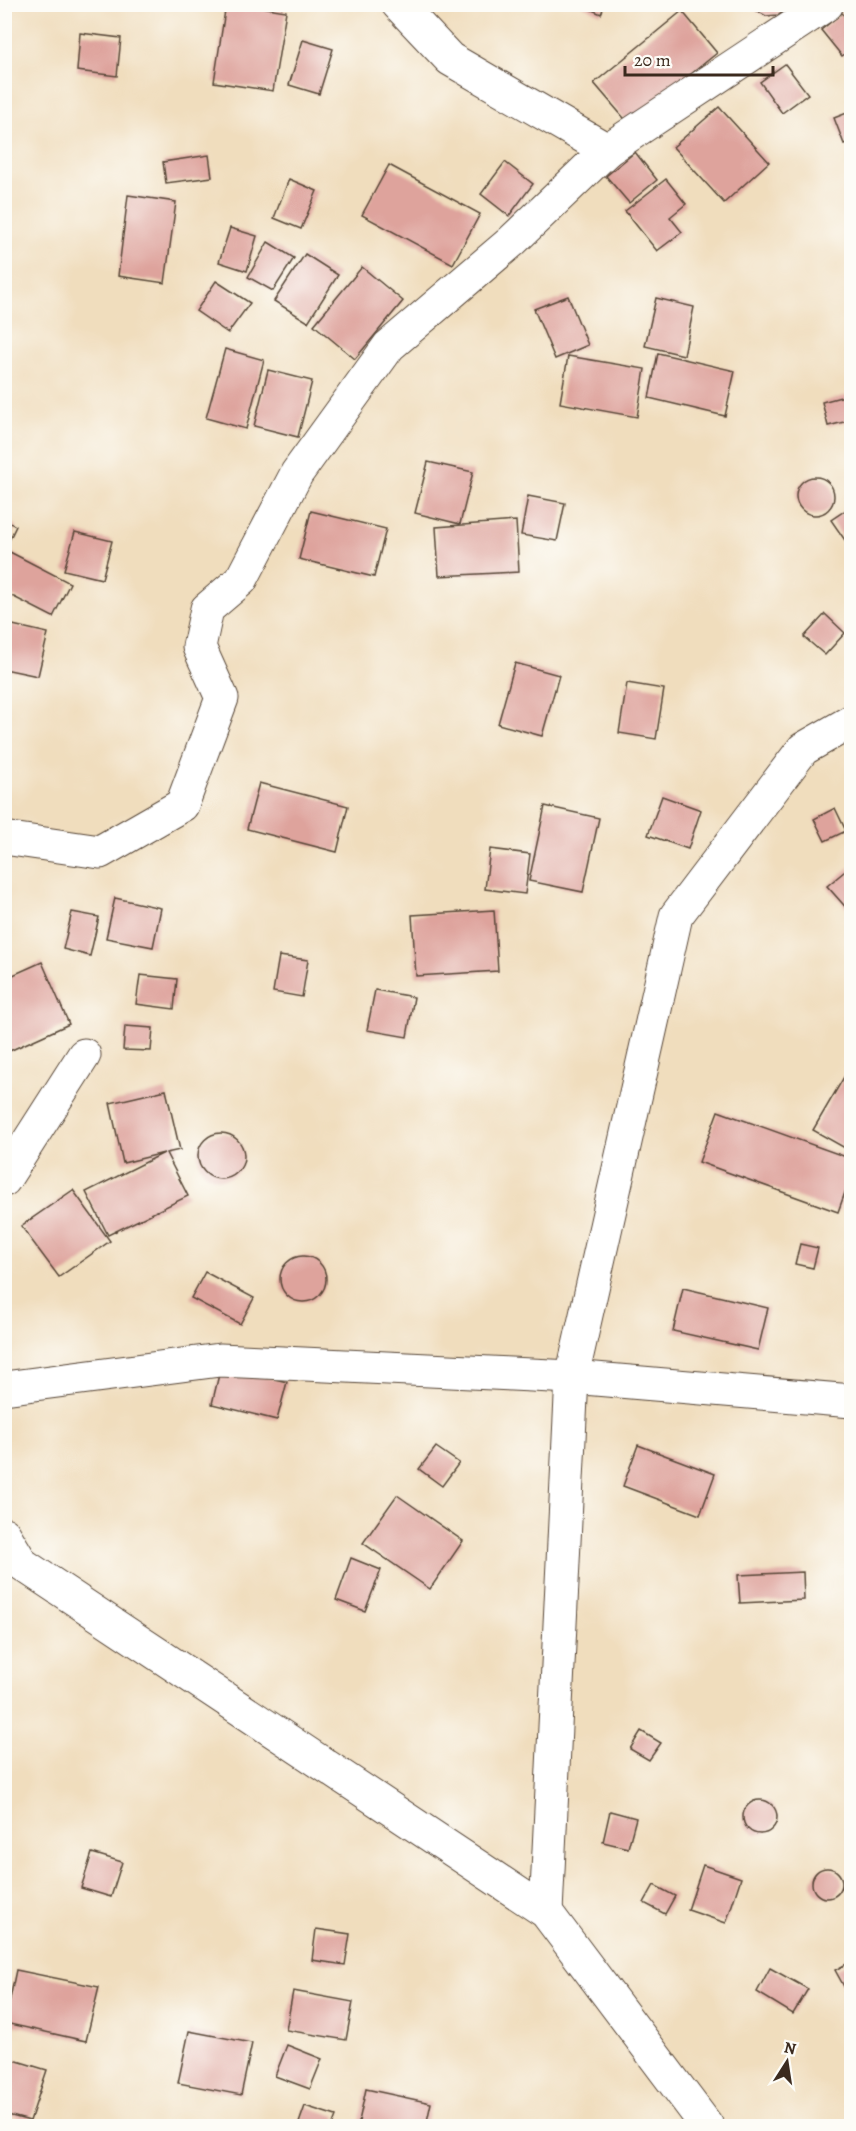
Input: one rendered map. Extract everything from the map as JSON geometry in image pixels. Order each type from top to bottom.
[{"type":"street","points":[[398,4],[450,58],[607,150]]},
{"type":"street","points":[[4,838],[100,852],[182,806],[222,698],[199,647],[207,609],[241,580],[297,474],[388,346],[511,242],[607,150],[827,4]]},
{"type":"street","points":[[546,1912],[572,1377],[676,916],[803,749],[852,721]]},
{"type":"street","points":[[4,1180],[84,1055]]},
{"type":"street","points":[[4,1388],[220,1360],[572,1377],[852,1401]]},
{"type":"street","points":[[4,1534],[22,1563],[546,1912],[706,2127]]},
{"type":"building","points":[[226,4],[243,4],[286,11],[273,91],[214,82]]},
{"type":"building","points":[[579,4],[605,4],[601,14]]},
{"type":"building","points":[[750,5],[790,5],[779,15],[766,16]]},
{"type":"building","points":[[682,11],[717,53],[629,124],[594,83]]},
{"type":"building","points":[[842,13],[852,25],[852,49],[842,56],[821,30]]},
{"type":"building","points":[[80,33],[121,38],[117,76],[77,71]]},
{"type":"building","points":[[303,40],[333,49],[319,94],[289,85]]},
{"type":"building","points":[[785,64],[808,94],[782,113],[760,82]]},
{"type":"building","points":[[719,107],[769,162],[724,203],[673,147]]},
{"type":"building","points":[[852,111],[852,141],[844,144],[834,118]]},
{"type":"building","points":[[635,152],[657,180],[629,203],[606,176]]},
{"type":"building","points":[[209,155],[212,177],[166,183],[163,162]]},
{"type":"building","points":[[505,162],[533,184],[509,216],[481,194]]},
{"type":"building","points":[[389,165],[480,214],[453,264],[362,215]]},
{"type":"building","points":[[289,179],[317,191],[301,229],[274,218]]},
{"type":"building","points":[[666,179],[686,204],[670,217],[682,232],[657,251],[625,211]]},
{"type":"building","points":[[128,195],[176,202],[165,283],[118,276]]},
{"type":"building","points":[[230,228],[257,236],[247,271],[219,262]]},
{"type":"building","points":[[268,242],[294,258],[273,291],[248,277]]},
{"type":"building","points":[[305,254],[338,275],[308,322],[274,301]]},
{"type":"building","points":[[362,267],[403,301],[355,359],[314,325]]},
{"type":"building","points":[[216,281],[250,303],[228,333],[196,311]]},
{"type":"building","points":[[568,296],[588,345],[555,359],[534,309]]},
{"type":"building","points":[[656,298],[694,307],[684,355],[645,346]]},
{"type":"building","points":[[225,349],[264,360],[246,429],[206,418]]},
{"type":"building","points":[[658,353],[735,371],[725,416],[649,398]]},
{"type":"building","points":[[568,356],[645,369],[637,417],[560,403]]},
{"type":"building","points":[[268,370],[312,381],[298,437],[254,426]]},
{"type":"building","points":[[852,394],[852,420],[828,426],[822,402]]},
{"type":"building","points":[[428,462],[473,472],[460,524],[415,513]]},
{"type":"building","points":[[815,477],[829,482],[834,496],[829,510],[815,515],[801,510],[796,496],[801,482]]},
{"type":"building","points":[[528,496],[565,503],[557,541],[521,535]]},
{"type":"building","points":[[852,506],[852,544],[849,546],[831,520]]},
{"type":"building","points":[[311,511],[386,529],[374,577],[299,559]]},
{"type":"building","points":[[4,520],[16,526],[4,551]]},
{"type":"building","points":[[516,521],[519,572],[439,576],[436,527]]},
{"type":"building","points":[[75,532],[112,541],[102,579],[64,570]]},
{"type":"building","points":[[8,551],[70,583],[53,617],[4,592],[4,558]]},
{"type":"building","points":[[825,614],[845,633],[825,655],[804,637]]},
{"type":"building","points":[[4,623],[48,633],[38,676],[4,669]]},
{"type":"building","points":[[515,663],[559,675],[542,736],[498,724]]},
{"type":"building","points":[[627,683],[664,689],[656,739],[619,733]]},
{"type":"building","points":[[259,783],[348,806],[337,852],[247,829]]},
{"type":"building","points":[[662,796],[701,810],[688,849],[648,835]]},
{"type":"building","points":[[545,806],[599,818],[583,892],[529,881]]},
{"type":"building","points":[[835,808],[846,831],[825,841],[814,819]]},
{"type":"building","points":[[490,849],[530,854],[525,894],[485,889]]},
{"type":"building","points":[[850,867],[852,911],[850,912],[827,886]]},
{"type":"building","points":[[115,898],[161,908],[153,947],[106,938]]},
{"type":"building","points":[[494,910],[498,971],[416,976],[412,915]]},
{"type":"building","points":[[72,912],[99,917],[90,956],[63,949]]},
{"type":"building","points":[[279,956],[308,960],[302,997],[273,992]]},
{"type":"building","points":[[42,962],[69,1024],[5,1053],[4,979]]},
{"type":"building","points":[[140,975],[177,979],[174,1009],[136,1004]]},
{"type":"building","points":[[375,990],[414,997],[407,1037],[367,1030]]},
{"type":"building","points":[[125,1026],[153,1028],[151,1051],[123,1050]]},
{"type":"building","points":[[844,1077],[852,1081],[852,1152],[813,1130]]},
{"type":"building","points":[[166,1090],[180,1150],[166,1153],[188,1196],[108,1235],[86,1192],[164,1153],[123,1163],[110,1103]]},
{"type":"building","points":[[718,1111],[852,1159],[852,1173],[838,1212],[699,1162]]},
{"type":"building","points":[[221,1133],[237,1140],[244,1156],[237,1172],[221,1179],[205,1172],[198,1156],[205,1140]]},
{"type":"building","points":[[73,1190],[110,1241],[59,1277],[21,1226]]},
{"type":"building","points":[[800,1244],[818,1248],[813,1268],[795,1264]]},
{"type":"building","points":[[303,1256],[319,1263],[326,1279],[319,1295],[303,1302],[287,1295],[280,1279],[287,1263]]},
{"type":"building","points":[[205,1272],[254,1298],[240,1324],[191,1298]]},
{"type":"building","points":[[683,1288],[768,1308],[758,1350],[673,1331]]},
{"type":"building","points":[[221,1366],[287,1382],[277,1420],[212,1404]]},
{"type":"building","points":[[638,1445],[715,1474],[700,1515],[623,1486]]},
{"type":"building","points":[[436,1447],[459,1463],[442,1486],[419,1469]]},
{"type":"building","points":[[397,1495],[463,1541],[430,1589],[363,1543]]},
{"type":"building","points":[[351,1558],[381,1570],[365,1611],[336,1600]]},
{"type":"building","points":[[803,1572],[804,1600],[740,1603],[738,1575]]},
{"type":"building","points":[[641,1731],[661,1743],[649,1760],[630,1749]]},
{"type":"building","points":[[760,1800],[772,1805],[777,1817],[772,1829],[760,1834],[748,1829],[743,1817],[748,1805]]},
{"type":"building","points":[[610,1811],[636,1818],[628,1848],[603,1842]]},
{"type":"building","points":[[92,1853],[122,1862],[111,1897],[81,1888]]},
{"type":"building","points":[[703,1865],[741,1878],[726,1923],[688,1910]]},
{"type":"building","points":[[827,1868],[838,1872],[842,1883],[838,1894],[827,1898],[816,1894],[812,1883],[816,1872]]},
{"type":"building","points":[[654,1885],[675,1896],[665,1914],[644,1903]]},
{"type":"building","points":[[316,1929],[350,1934],[345,1965],[312,1960]]},
{"type":"building","points":[[852,1961],[852,2001],[835,1970]]},
{"type":"building","points":[[770,1968],[808,1989],[793,2014],[757,1992]]},
{"type":"building","points":[[16,1970],[99,1987],[86,2041],[5,2023]]},
{"type":"building","points":[[293,1991],[353,2002],[346,2040],[286,2030]]},
{"type":"building","points":[[189,2031],[252,2043],[241,2095],[178,2083]]},
{"type":"building","points":[[287,2045],[322,2059],[310,2089],[275,2076]]},
{"type":"building","points":[[4,2057],[47,2070],[30,2121],[4,2114]]},
{"type":"building","points":[[366,2089],[431,2103],[426,2126],[358,2126]]},
{"type":"building","points":[[305,2106],[336,2116],[332,2126],[298,2126]]}]
